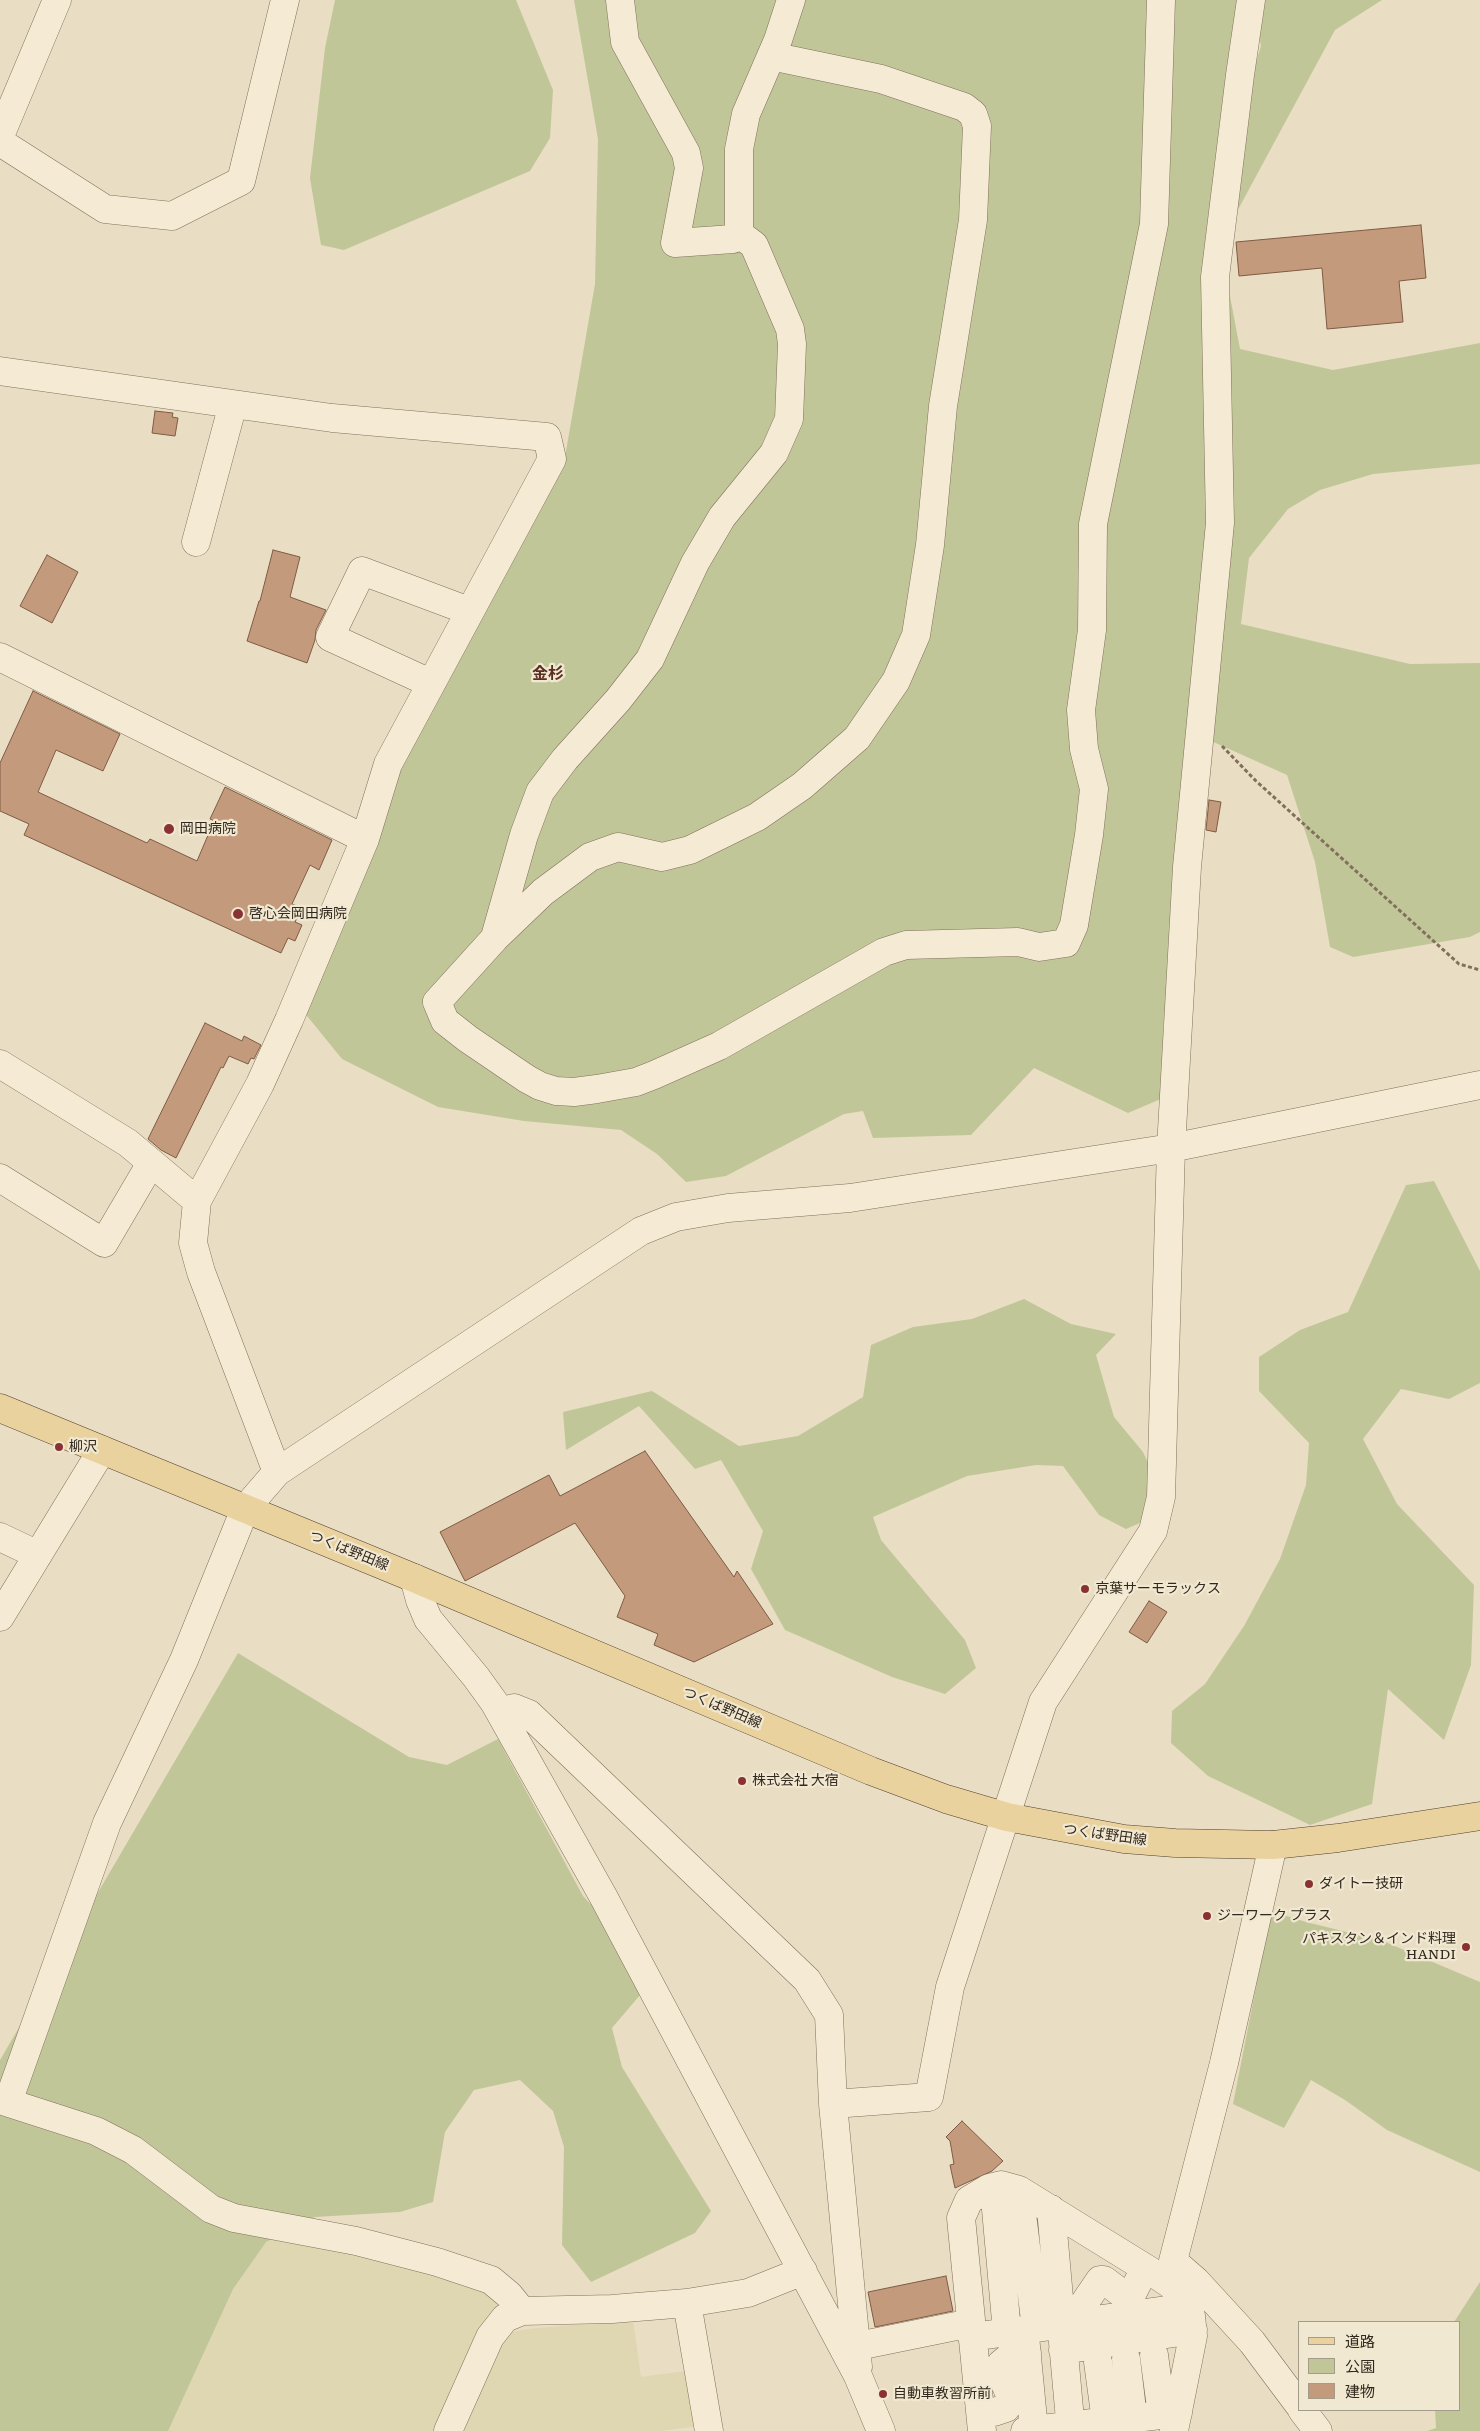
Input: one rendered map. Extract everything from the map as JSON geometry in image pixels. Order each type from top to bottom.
[{"type":"main road","name":"つくば野田線","points":[[0,1408],[414,1578],[862,1767],[946,1799],[1007,1817],[1124,1839],[1193,1844],[1273,1845],[1338,1838],[1480,1816]]},
{"type":"street","points":[[0,136],[57,0]]},
{"type":"street","points":[[0,142],[105,209],[172,216],[241,181],[285,0]]},
{"type":"street","points":[[620,0],[625,42],[686,153],[689,168],[675,243],[733,239],[739,234]]},
{"type":"street","points":[[739,234],[739,149],[746,114],[771,56],[791,0]]},
{"type":"street","points":[[771,56],[881,79],[964,106],[973,114],[977,126],[973,220],[943,406],[930,545],[916,635],[896,681],[857,738],[802,786],[757,817],[690,850],[662,858],[618,847],[590,857],[543,892],[495,938],[437,1002],[445,1021],[468,1039],[540,1086],[556,1091],[574,1092],[636,1082],[654,1075],[719,1046],[884,952],[906,945],[1018,942],[1039,947],[1066,943],[1074,925],[1089,835],[1094,789],[1084,749],[1081,710],[1092,630],[1093,524],[1154,224],[1161,0]]},
{"type":"street","points":[[833,2104],[929,2097],[950,1986],[1007,1817],[1043,1702],[1153,1531],[1161,1497],[1171,1148],[1187,867],[1220,523],[1216,277],[1251,0]]},
{"type":"street","points":[[495,938],[524,836],[540,792],[565,759],[618,700],[650,659],[699,555],[722,516],[774,454],[789,419],[792,344],[790,329],[754,245],[739,234]]},
{"type":"street","points":[[0,371],[332,418],[547,437],[552,459],[388,764],[365,839],[260,1084],[197,1201],[193,1243],[201,1272],[276,1472]]},
{"type":"street","points":[[196,542],[233,404]]},
{"type":"street","points":[[430,683],[330,636],[362,571],[469,611]]},
{"type":"street","points":[[0,657],[365,839]]},
{"type":"street","points":[[0,1064],[128,1143],[197,1201]]},
{"type":"street","points":[[522,2311],[509,2295],[491,2280],[437,2262],[356,2241],[234,2218],[211,2209],[133,2150],[96,2131],[4,2101],[107,1823],[184,1660],[246,1509],[276,1472],[641,1231],[676,1217],[728,1208],[850,1198],[1171,1148],[1480,1085]]},
{"type":"street","points":[[0,1178],[104,1243],[151,1163]]},
{"type":"street","points":[[0,1617],[102,1450]]},
{"type":"street","points":[[0,1537],[38,1555]]},
{"type":"street","points":[[414,1578],[428,1619],[476,1677],[500,1712],[603,1896],[858,2376],[881,2431]]},
{"type":"street","points":[[500,1712],[514,1708],[529,1714],[807,1980],[829,2015],[833,2104],[858,2346],[858,2376]]},
{"type":"street","points":[[1273,1845],[1224,2063],[1173,2261],[1196,2281],[1252,2342],[1298,2404]]},
{"type":"street","points":[[1145,2268],[1133,2292],[1128,2295],[1104,2280],[1100,2280],[1044,2338],[1013,2354],[1001,2364],[1000,2371],[1010,2395],[1010,2401],[1006,2408],[994,2412],[981,2421],[961,2218],[969,2200],[988,2188],[1007,2188],[1050,2209],[1145,2268],[1173,2286],[1185,2300],[1190,2329],[1155,2421]]},
{"type":"street","points":[[1007,2188],[1044,2338],[1070,2428]]},
{"type":"street","points":[[1050,2209],[1044,2338],[1029,2430],[1070,2428],[1106,2421],[1155,2421]]},
{"type":"street","points":[[448,2431],[490,2337],[505,2318],[522,2311],[612,2309],[687,2303],[748,2293],[803,2271]]},
{"type":"street","points":[[687,2303],[709,2431]]},
{"type":"street","points":[[858,2346],[972,2330],[1044,2338],[1190,2329]]},
{"type":"street","points":[[1044,2338],[1098,2362],[1154,2355],[1190,2329]]},
{"type":"street","points":[[1154,2355],[1155,2421]]},
{"type":"street","points":[[1126,2358],[1155,2421]]},
{"type":"street","points":[[1098,2362],[1106,2421]]},
{"type":"street","points":[[1303,2411],[1318,2431]]},
{"type":"path","points":[[1201,724],[1256,781],[1458,964],[1480,970]]},
{"type":"shaded area","points":[[250,2222],[407,2260],[496,2297],[497,2308],[440,2431],[150,2431]]},
{"type":"shaded area","points":[[633,2320],[641,2377],[692,2370],[699,2426],[661,2431],[461,2431],[502,2334],[527,2329]]},
{"type":"green space","points":[[335,0],[516,0],[553,90],[550,138],[530,171],[344,250],[321,245],[310,178],[325,48]]},
{"type":"green space","points":[[574,0],[1241,0],[1223,169],[1261,46],[1253,0],[1382,0],[1335,30],[1220,243],[1240,349],[1333,370],[1480,343],[1480,464],[1373,474],[1320,490],[1288,509],[1249,558],[1241,624],[1410,664],[1480,663],[1480,932],[1470,937],[1353,957],[1330,947],[1315,862],[1287,775],[1189,731],[1174,963],[1163,1026],[1177,1092],[1128,1113],[1034,1068],[971,1135],[873,1138],[863,1111],[844,1114],[726,1176],[686,1182],[657,1154],[621,1130],[524,1121],[438,1107],[342,1059],[303,1011],[390,779],[565,457],[595,284],[598,139]]},
{"type":"green space","points":[[1434,1181],[1480,1271],[1480,1383],[1449,1399],[1401,1389],[1363,1439],[1397,1504],[1474,1585],[1471,1665],[1444,1740],[1388,1689],[1372,1804],[1310,1825],[1208,1776],[1171,1743],[1172,1711],[1205,1684],[1244,1626],[1280,1559],[1306,1485],[1309,1443],[1259,1391],[1259,1357],[1300,1330],[1348,1312],[1406,1185]]},
{"type":"green space","points":[[1024,1299],[1071,1324],[1116,1334],[1096,1355],[1114,1417],[1143,1452],[1170,1510],[1126,1529],[1099,1515],[1063,1466],[1036,1465],[967,1476],[873,1517],[881,1540],[965,1640],[976,1668],[945,1694],[892,1677],[785,1630],[751,1569],[763,1531],[721,1460],[695,1469],[639,1406],[566,1450],[563,1412],[652,1391],[739,1446],[798,1436],[863,1397],[871,1345],[913,1327],[972,1319]]},
{"type":"green space","points":[[238,1653],[409,1757],[447,1765],[498,1739],[583,1896],[657,1975],[612,2028],[622,2067],[711,2211],[695,2233],[591,2282],[562,2245],[564,2147],[553,2111],[520,2080],[474,2090],[445,2132],[433,2202],[400,2212],[315,2217],[266,2242],[233,2289],[168,2431],[0,2431],[0,2060]]},
{"type":"green space","points":[[1271,1911],[1306,1922],[1383,1941],[1480,1982],[1480,2172],[1387,2130],[1345,2100],[1311,2080],[1284,2128],[1233,2104]]},
{"type":"green space","points":[[1480,2282],[1480,2431],[1427,2431],[1436,2428],[1435,2411],[1460,2411],[1460,2321],[1455,2321]]},
{"type":"building","points":[[1421,225],[1426,278],[1399,281],[1403,322],[1327,329],[1322,268],[1239,276],[1236,242]]},
{"type":"building","points":[[155,411],[173,413],[172,417],[178,418],[175,436],[152,433]]},
{"type":"building","points":[[273,550],[300,557],[290,597],[326,610],[316,630],[315,640],[307,663],[247,641],[260,601]]},
{"type":"building","points":[[47,555],[78,572],[52,623],[20,606]]},
{"type":"building","points":[[33,691],[120,734],[103,771],[56,750],[38,792],[147,843],[150,839],[197,861],[214,821],[210,819],[225,787],[332,840],[319,870],[310,865],[292,904],[302,908],[295,922],[302,925],[295,941],[288,938],[281,953],[24,835],[29,824],[0,811],[0,763]]},
{"type":"building","points":[[1209,800],[1221,802],[1216,832],[1206,830]]},
{"type":"building","points":[[205,1023],[242,1041],[244,1036],[261,1045],[254,1059],[251,1058],[248,1064],[229,1056],[223,1068],[221,1067],[176,1158],[161,1150],[148,1139]]},
{"type":"building","points":[[645,1451],[734,1577],[737,1571],[773,1624],[694,1662],[654,1645],[658,1634],[617,1617],[625,1596],[575,1523],[465,1581],[440,1532],[549,1475],[560,1496]]},
{"type":"building","points":[[1149,1601],[1167,1612],[1147,1643],[1129,1632]]},
{"type":"building","points":[[962,2121],[1003,2161],[992,2171],[955,2188],[950,2165],[954,2164],[950,2141],[946,2137]]},
{"type":"building","points":[[946,2276],[953,2311],[875,2327],[868,2292]]},
{"type":"place","name":"岡田病院","points":[[169,829]]},
{"type":"place","name":"啓心会岡田病院","points":[[238,914]]},
{"type":"place","name":"柳沢","points":[[59,1447]]},
{"type":"place","name":"京葉サーモラックス","points":[[1085,1589]]},
{"type":"place","name":"株式会社 大宿","points":[[742,1781]]},
{"type":"place","name":"ダイトー技研","points":[[1309,1884]]},
{"type":"place","name":"ジーワーク プラス","points":[[1207,1916]]},
{"type":"place","name":"パキスタン＆インド料理 HANDI","points":[[1466,1947]]},
{"type":"place","name":"自動車教習所前","points":[[883,2394]]},
{"type":"district","name":"金杉","points":[[548,674]]}]
